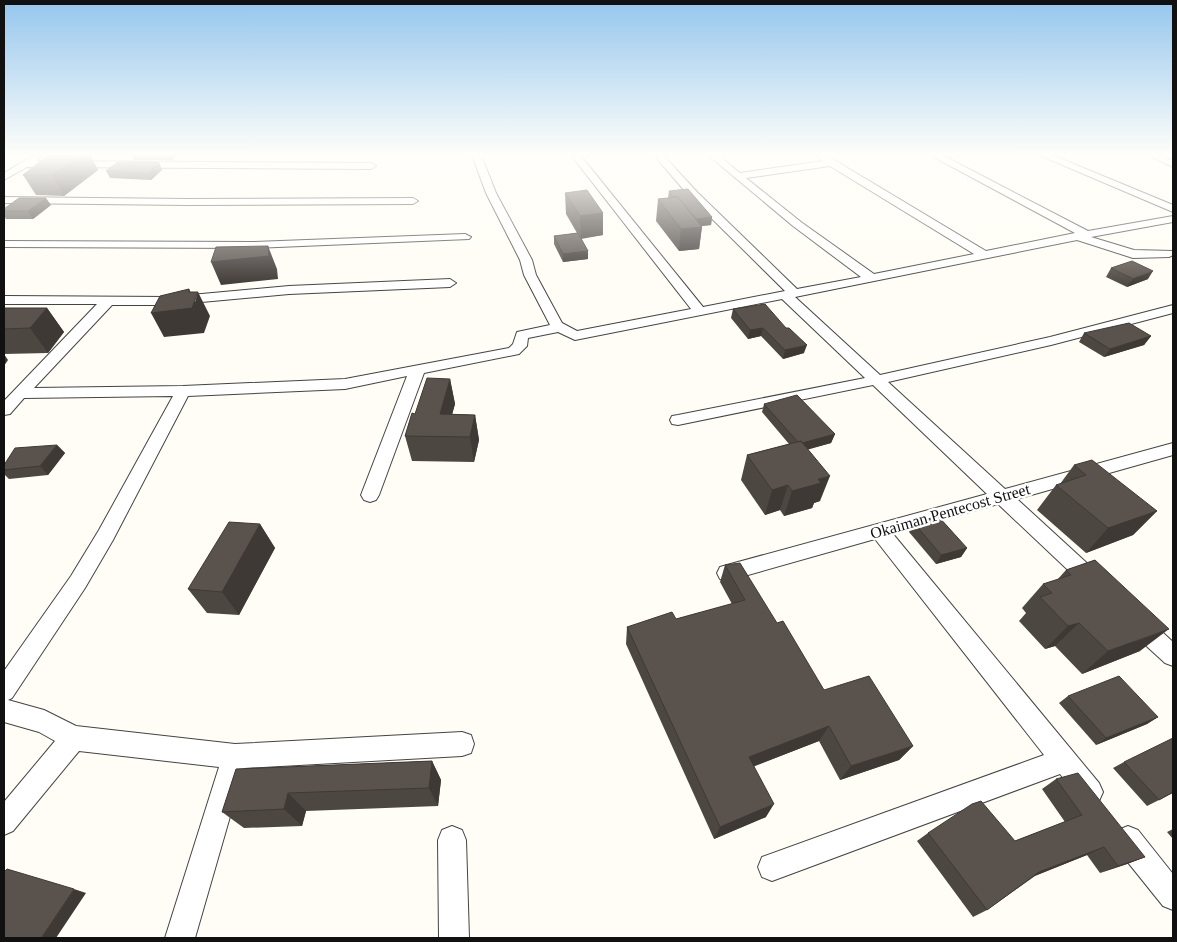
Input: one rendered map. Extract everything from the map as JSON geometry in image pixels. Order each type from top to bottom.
[{"type":"street","points":[[494,199],[526,260],[530,275],[554,328]]},
{"type":"street","points":[[610,199],[699,310]]},
{"type":"street","points":[[698,199],[789,294],[876,380],[1105,593]]},
{"type":"street","points":[[767,199],[871,278]]},
{"type":"street","points":[[890,199],[984,255]]},
{"type":"street","points":[[1015,199],[1081,235],[1133,254],[1169,254]]},
{"type":"street","points":[[1149,199],[1173,209]]},
{"type":"street","points":[[4,200],[187,202],[413,201]]},
{"type":"street","points":[[20,394],[183,391],[345,384],[514,351],[520,346],[522,335],[554,328],[575,336],[1081,235],[1173,219]]},
{"type":"street","points":[[4,244],[253,245],[465,236]]},
{"type":"street","points":[[4,300],[170,301],[309,289],[450,283]]},
{"type":"street","points":[[4,410],[106,302]]},
{"type":"street","points":[[678,420],[876,380],[1090,332],[1173,309]]},
{"type":"street","points":[[370,495],[417,371]]},
{"type":"street","points":[[4,690],[78,582],[111,527],[183,391]]},
{"type":"street","name":"Okaiman Pentecost Street","points":[[727,573],[1173,449]]},
{"type":"street","points":[[879,532],[1173,896]]},
{"type":"street","points":[[1126,612],[1173,656]]},
{"type":"street","points":[[4,710],[44,722],[74,738],[235,756],[462,744]]},
{"type":"street","points":[[4,822],[74,738]]},
{"type":"street","points":[[180,938],[235,756]]},
{"type":"street","points":[[772,867],[1064,760]]},
{"type":"street","points":[[452,840],[454,938]]},
{"type":"building","points":[[18,199],[45,199],[28,211],[4,211],[4,209]]},
{"type":"building","points":[[569,199],[593,199],[603,213],[580,216]]},
{"type":"building","points":[[658,199],[680,199],[702,227],[681,229]]},
{"type":"building","points":[[680,199],[697,199],[712,217],[696,219]]},
{"type":"building","points":[[578,233],[588,251],[563,254],[554,236]]},
{"type":"building","points":[[268,246],[269,256],[211,262],[216,247]]},
{"type":"building","points":[[1132,261],[1153,271],[1133,279],[1111,268]]},
{"type":"building","points":[[189,289],[189,292],[198,292],[192,308],[151,313],[160,296]]},
{"type":"building","points":[[765,304],[786,328],[789,328],[807,345],[785,350],[763,328],[750,330],[733,309]]},
{"type":"building","points":[[5,308],[47,308],[30,328],[4,329]]},
{"type":"building","points":[[1129,323],[1151,336],[1110,349],[1084,333]]},
{"type":"building","points":[[427,378],[450,379],[440,414],[475,415],[470,437],[405,436],[412,413],[415,414]]},
{"type":"building","points":[[797,395],[835,434],[802,443],[801,441],[798,442],[764,404]]},
{"type":"building","points":[[801,441],[830,476],[818,479],[821,483],[792,491],[788,485],[772,490],[747,455]]},
{"type":"building","points":[[57,445],[40,466],[4,470],[4,465],[15,448]]},
{"type":"building","points":[[1092,460],[1157,511],[1108,528],[1056,485],[1086,475],[1074,465]]},
{"type":"building","points":[[938,516],[967,548],[941,555],[914,523]]},
{"type":"building","points":[[229,522],[260,524],[222,592],[188,589]]},
{"type":"building","points":[[1095,560],[1169,629],[1108,651],[1079,623],[1068,626],[1040,597],[1052,593],[1043,584],[1071,575],[1066,570]]},
{"type":"building","points":[[740,563],[777,623],[783,621],[824,690],[869,676],[913,746],[851,766],[829,726],[749,757],[774,804],[720,827],[627,627],[672,612],[676,619],[745,600],[725,565]]},
{"type":"building","points":[[1119,676],[1158,717],[1106,738],[1068,696]]},
{"type":"building","points":[[1173,738],[1173,792],[1159,800],[1124,762]]},
{"type":"building","points":[[432,761],[429,788],[288,793],[284,809],[222,812],[236,769]]},
{"type":"building","points":[[1078,773],[1145,857],[1118,866],[1104,847],[1039,872],[987,910],[928,833],[972,804],[981,801],[1015,841],[1082,815],[1056,779]]},
{"type":"building","points":[[7,869],[74,889],[41,938],[4,938],[4,872]]}]
